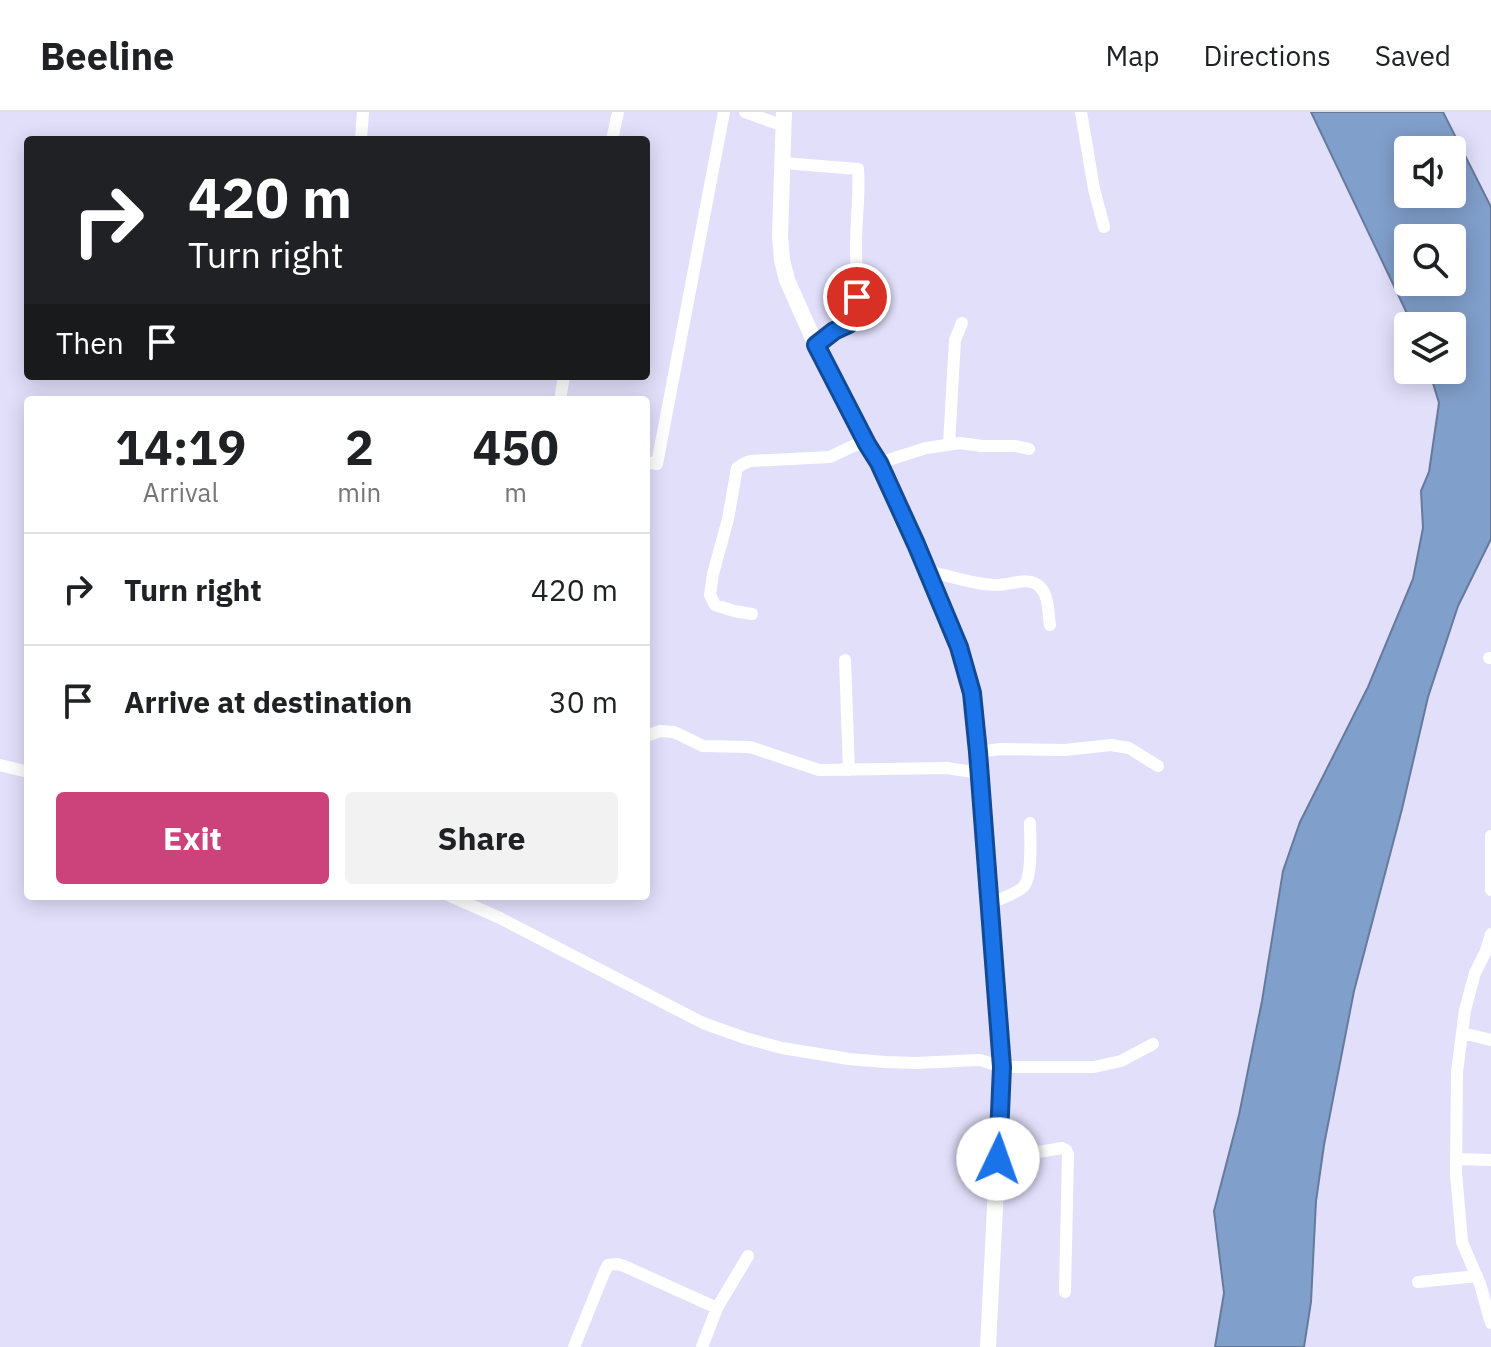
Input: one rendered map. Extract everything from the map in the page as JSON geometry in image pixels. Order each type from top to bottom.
[{"type":"main road","points":[[784,119],[780,236],[787,280],[816,345],[879,463],[928,571],[972,693],[1002,1067],[988,1347]]},
{"type":"street","points":[[361,136],[363,112]]},
{"type":"street","points":[[613,136],[618,112]]},
{"type":"street","points":[[650,463],[657,464],[724,112]]},
{"type":"street","points":[[745,112],[784,119]]},
{"type":"street","points":[[1081,112],[1104,227]]},
{"type":"street","points":[[783,163],[858,169],[856,310],[849,324],[816,345]]},
{"type":"street","points":[[949,444],[955,340],[962,323]]},
{"type":"street","points":[[752,614],[715,605],[710,595],[737,468],[750,461],[830,457],[855,445],[867,444]]},
{"type":"street","points":[[879,463],[949,444],[1029,449]]},
{"type":"street","points":[[928,571],[987,585],[1033,582],[1042,588],[1046,598],[1050,625]]},
{"type":"street","points":[[845,660],[849,770]]},
{"type":"street","points":[[650,735],[660,731],[674,732],[703,746],[750,747],[819,770],[947,768],[979,773]]},
{"type":"street","points":[[978,752],[1000,749],[1065,750],[1111,745],[1129,748],[1158,766]]},
{"type":"street","points":[[0,765],[24,771]]},
{"type":"street","points":[[990,903],[1018,891],[1026,884],[1030,823]]},
{"type":"street","points":[[1491,836],[1491,890]]},
{"type":"street","points":[[462,900],[703,1023],[782,1048],[849,1059],[915,1063],[980,1060],[1002,1067],[1094,1067],[1121,1061],[1153,1044]]},
{"type":"street","points":[[1491,934],[1475,973],[1462,1033],[1457,1072],[1456,1159],[1462,1242],[1477,1276],[1491,1323]]},
{"type":"street","points":[[1462,1033],[1491,1040]]},
{"type":"street","points":[[998,1159],[1062,1148],[1066,1150],[1065,1292]]},
{"type":"street","points":[[1456,1159],[1491,1160]]},
{"type":"street","points":[[702,1347],[717,1308],[748,1256]]},
{"type":"street","points":[[574,1347],[608,1265],[624,1266],[717,1308]]},
{"type":"street","points":[[1418,1282],[1477,1276]]},
{"type":"water","points":[[1311,112],[1443,112],[1455,136],[1394,136],[1394,208],[1466,208],[1466,158],[1491,207],[1491,539],[1458,606],[1428,697],[1354,991],[1316,1201],[1311,1302],[1304,1347],[1215,1347],[1224,1293],[1214,1211],[1239,1115],[1262,1001],[1283,871],[1300,822],[1368,687],[1413,579],[1423,528],[1421,491],[1429,472],[1439,403],[1433,384],[1466,384],[1466,312],[1406,312],[1399,296],[1466,296],[1466,224],[1394,224],[1394,286]]},
{"type":"route","points":[[857,297],[856,310],[849,324],[816,345],[879,463],[916,544],[959,647],[972,693],[1002,1067],[998,1159]]}]
